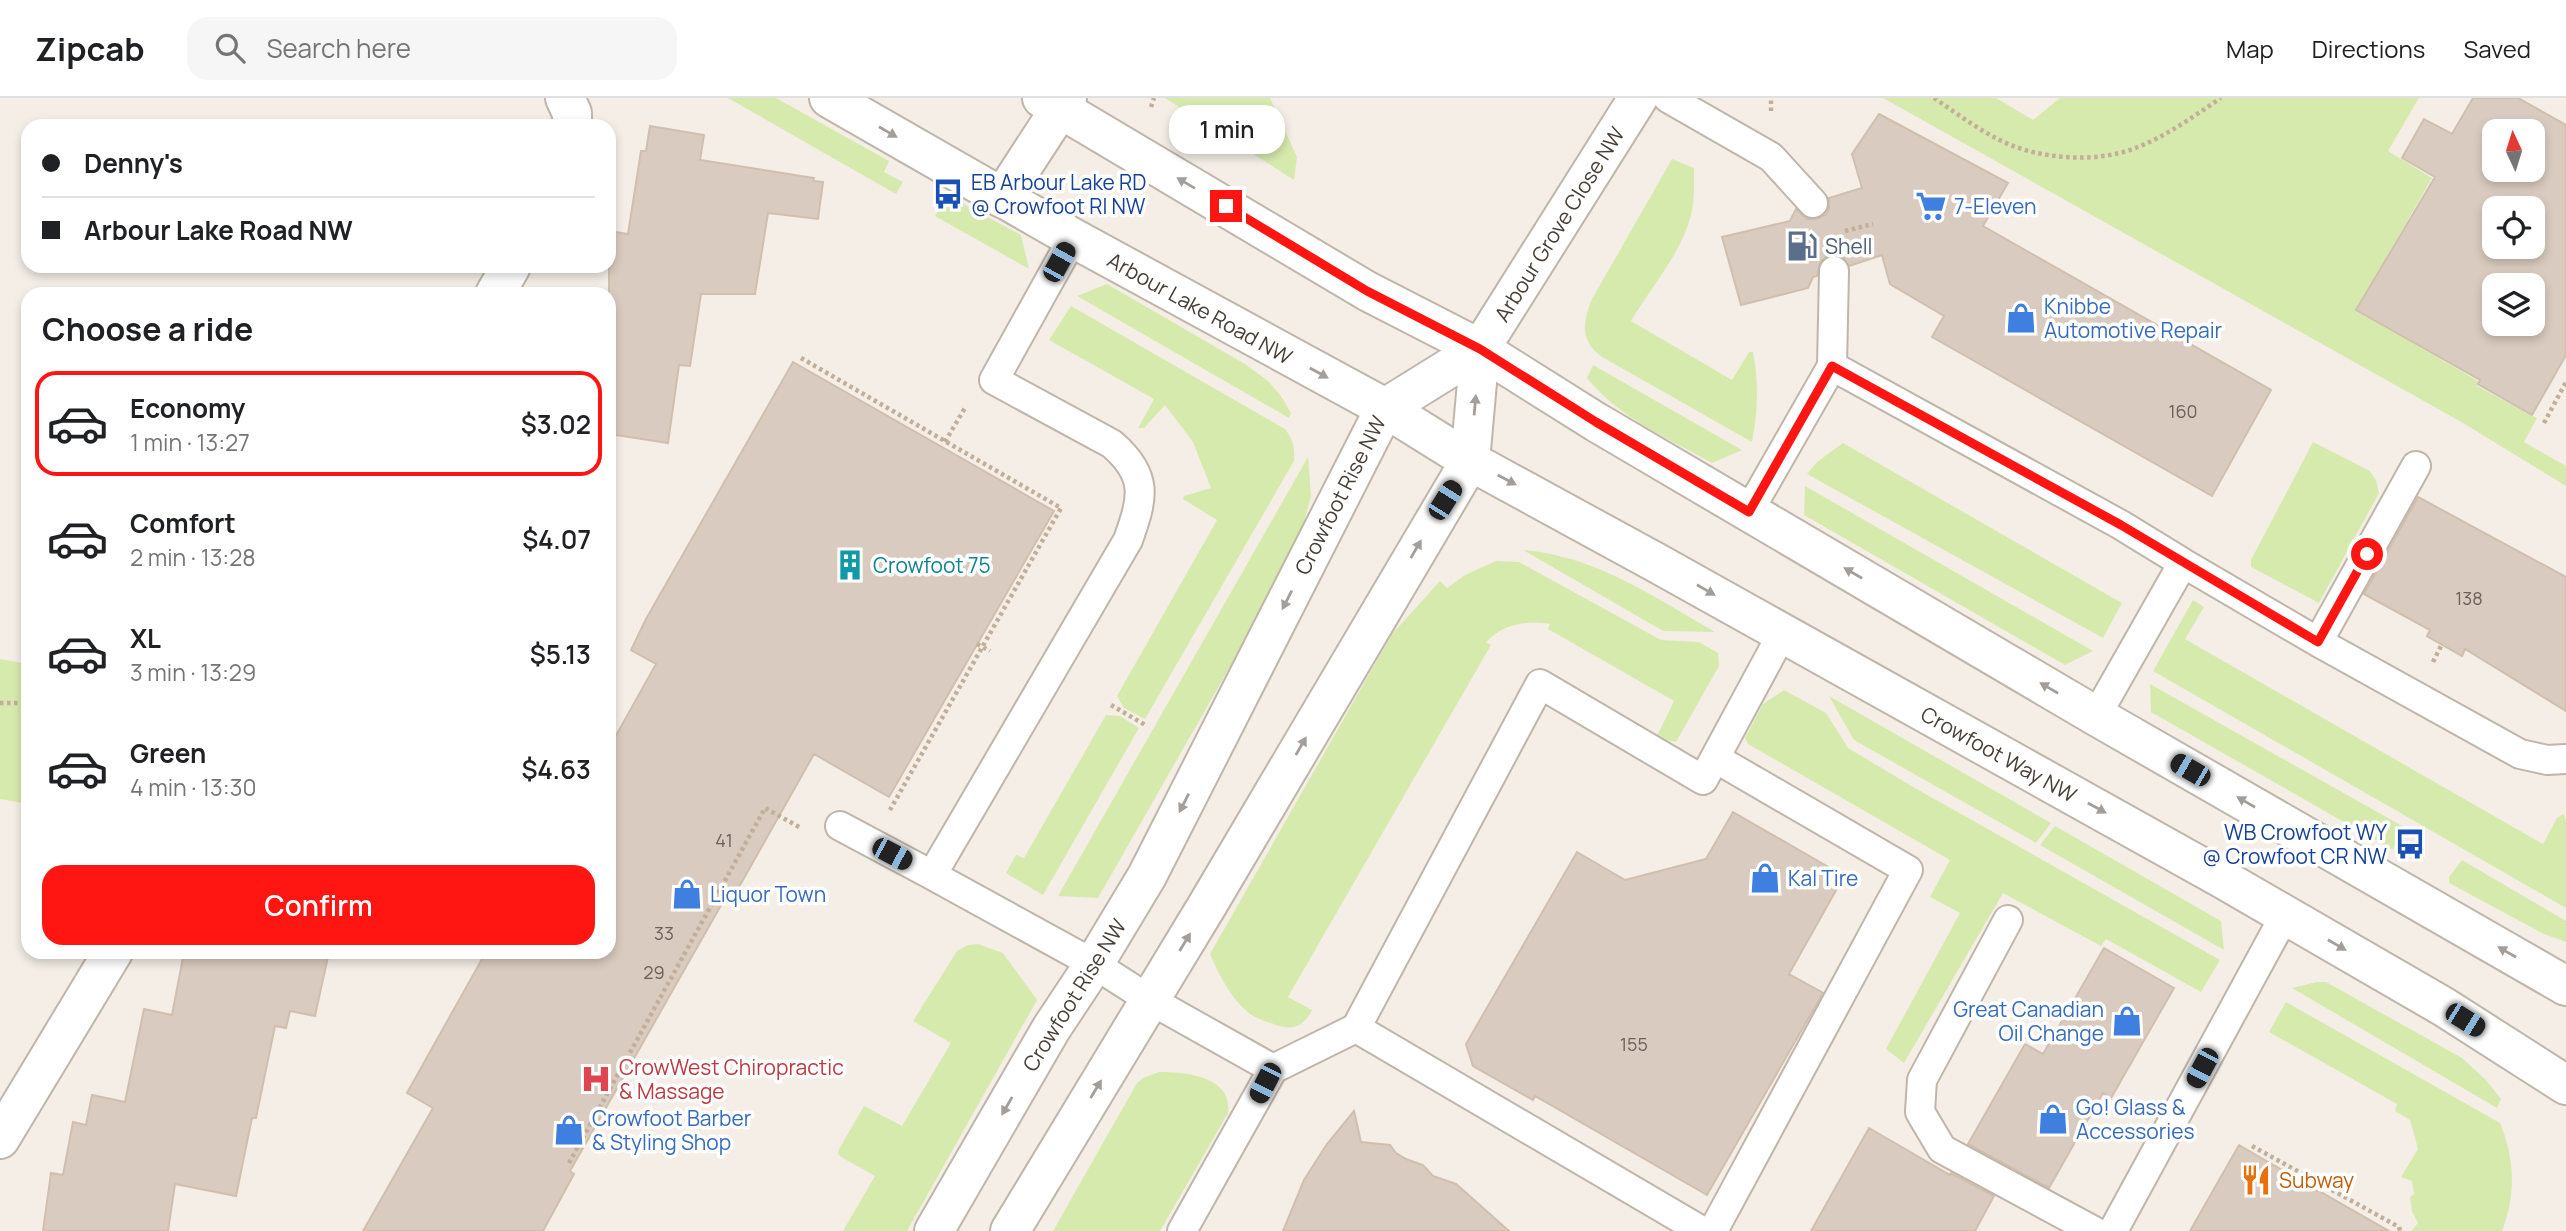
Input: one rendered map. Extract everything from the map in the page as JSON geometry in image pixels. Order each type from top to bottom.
[{"type":"street","points":[[565,98],[572,119]]},
{"type":"street","name":"Arbour Lake Road NW","points":[[829,98],[1073,238],[1427,433]]},
{"type":"street","name":"Arbour Grove Close NW","points":[[1480,349],[1638,98]]},
{"type":"street","points":[[1002,198],[1057,102],[1367,291],[1480,349],[1596,422],[2096,716],[2566,986]]},
{"type":"street","points":[[1010,1231],[1470,461],[1480,349]]},
{"type":"street","name":"Crowfoot Rise NW","points":[[934,1231],[1051,1029],[1147,876],[1385,408],[1480,349]]},
{"type":"street","name":"Crowfoot Way NW","points":[[1427,433],[1470,461],[2285,915],[2445,1007],[2566,1085]]},
{"type":"street","points":[[0,1139],[109,959]]},
{"type":"lane","points":[[1668,98],[1771,157],[1813,203]]},
{"type":"lane","points":[[932,875],[1128,540],[1140,506],[1139,482],[1134,470],[1118,449],[995,380],[1073,238]]},
{"type":"lane","points":[[1749,512],[1832,366],[1833,271]]},
{"type":"lane","points":[[1832,366],[2121,525],[2318,642],[2520,754],[2547,760],[2566,759]]},
{"type":"lane","points":[[2318,642],[2416,467]]},
{"type":"lane","points":[[2096,716],[2183,564]]},
{"type":"lane","points":[[1182,1231],[1273,1069],[1356,1028],[1541,684],[1703,780],[1782,634]]},
{"type":"lane","points":[[1713,1231],[1908,870],[1715,758]]},
{"type":"lane","points":[[840,825],[1094,964],[1150,1000],[1273,1069]]},
{"type":"lane","points":[[2113,1231],[2285,915]]},
{"type":"lane","points":[[2008,920],[1922,1080],[1920,1112],[1942,1149],[2094,1231]]},
{"type":"lane","points":[[1356,1028],[1702,1231]]},
{"type":"path","points":[[1151,107],[1154,98]]},
{"type":"path","points":[[1934,98],[1994,138],[2039,155],[2094,157],[2136,148],[2176,128],[2221,98]]},
{"type":"path","points":[[1836,233],[1873,223]]},
{"type":"path","points":[[801,358],[1061,509],[871,843]]},
{"type":"path","points":[[2544,423],[2566,382]]},
{"type":"path","points":[[977,644],[990,651]]},
{"type":"path","points":[[0,704],[21,703]]},
{"type":"path","points":[[1111,705],[1147,726]]},
{"type":"path","points":[[569,1163],[765,808],[808,832]]},
{"type":"path","points":[[2252,1146],[2399,1227],[2400,1231]]},
{"type":"green space","points":[[728,98],[776,98],[889,161],[884,172],[903,182],[896,194]]},
{"type":"green space","points":[[1165,98],[1270,98],[1297,157],[1294,180]]},
{"type":"green space","points":[[1883,98],[1996,98],[2033,120],[2060,98],[2419,98],[2388,151],[2432,178],[2356,310],[2478,381],[2477,386],[2537,418],[2524,442],[2566,466],[2566,486],[2463,423]]},
{"type":"green space","points":[[1672,159],[1694,168],[1691,216],[1678,248],[1631,321],[1732,380],[1749,352],[1753,352],[1757,397],[1752,442],[1602,357],[1586,337],[1585,323],[1592,299]]},
{"type":"green space","points":[[947,195],[1021,235],[1029,269],[935,216]]},
{"type":"green space","points":[[1107,284],[1245,364],[1268,381],[1281,396],[1291,413],[1289,418],[1077,296]]},
{"type":"green space","points":[[1071,306],[1285,429],[1294,448],[1294,461],[1145,719],[1124,708],[1117,696],[1217,520],[1183,499],[1184,496],[1211,488],[1193,442],[1165,405],[1144,428],[1138,428],[1154,399],[1049,340]]},
{"type":"green space","points":[[1593,365],[1742,450],[1712,463],[1662,436],[1629,416],[1600,392],[1587,378]]},
{"type":"green space","points":[[2313,442],[2370,471],[2376,480],[2379,493],[2319,603],[2251,567],[2251,560]]},
{"type":"green space","points":[[1843,443],[2122,603],[2103,638],[1807,474],[1817,462]]},
{"type":"green space","points":[[1308,457],[1311,496],[1296,551],[1098,898],[1058,896]]},
{"type":"green space","points":[[1805,486],[2093,651],[2065,665],[1804,515]]},
{"type":"green space","points":[[1523,550],[1574,560],[1599,569],[1647,592],[1715,632],[1663,631]]},
{"type":"green space","points":[[1496,561],[1519,562],[1661,640],[1699,642],[1718,653],[1719,666],[1676,742],[1656,738],[1674,701],[1548,629],[1550,624],[1515,625],[1493,636],[1486,642],[1491,645],[1288,997],[1312,1010],[1309,1015],[1302,1023],[1293,1027],[1276,1025],[1253,1016],[1231,994],[1210,954],[1392,634],[1440,581],[1447,588],[1465,575]]},
{"type":"green space","points":[[2193,600],[2204,607],[2185,639],[2543,844],[2557,818],[2563,814],[2566,820],[2566,908],[2153,671]]},
{"type":"green space","points":[[0,659],[21,663],[21,803],[0,799]]},
{"type":"green space","points":[[2150,684],[2404,827],[2393,850],[2151,712]]},
{"type":"green space","points":[[1784,690],[1826,713],[1848,748],[2220,960],[2201,992],[2106,939],[2101,946],[2003,893],[1904,1063],[1886,1049],[1960,913],[1930,897],[1950,860],[1748,744],[1745,738],[1763,704]]},
{"type":"green space","points":[[1829,696],[2051,823],[2036,843],[1854,740]]},
{"type":"green space","points":[[1106,715],[1120,716],[1139,728],[1043,895],[1006,873],[1016,855],[1024,858]]},
{"type":"green space","points":[[2055,826],[2221,921],[2224,950],[2040,845]]},
{"type":"green space","points":[[2462,860],[2566,921],[2566,942],[2544,934],[2449,883],[2449,877]]},
{"type":"green space","points":[[978,944],[1003,953],[1037,1000],[907,1231],[843,1231],[875,1176],[841,1157],[838,1154],[839,1149],[864,1106],[902,1126],[951,1043],[913,1021],[957,951],[968,945]]},
{"type":"green space","points":[[2326,982],[2462,1058],[2486,1080],[2501,1099],[2497,1108],[2292,988]]},
{"type":"green space","points":[[2286,1002],[2500,1123],[2509,1150],[2512,1177],[2510,1204],[2502,1231],[2411,1231],[2418,1223],[2412,1211],[2410,1197],[2414,1194],[2412,1181],[2401,1177],[2418,1149],[2410,1120],[2395,1111],[2397,1104],[2269,1032]]},
{"type":"green space","points":[[1159,1072],[1181,1073],[1205,1079],[1223,1091],[1228,1101],[1228,1113],[1160,1231],[1053,1231],[1137,1083]]},
{"type":"building","points":[[2473,98],[2518,98],[2566,125],[2566,355],[2532,415],[2478,384],[2480,380],[2356,310],[2435,177],[2402,158],[2424,119],[2452,134]]},
{"type":"building","points":[[1879,114],[2008,183],[1983,226],[2271,390],[2212,496],[1932,337],[1944,316],[1890,284],[1882,255],[1849,266],[1842,256],[1827,256],[1820,263],[1817,276],[1813,277],[1808,288],[1741,305],[1722,237],[1790,221],[1796,209],[1807,219],[1817,219],[1829,209],[1829,198],[1862,188],[1852,154]]},
{"type":"building","points":[[650,126],[704,135],[700,160],[814,178],[813,181],[823,182],[818,219],[768,213],[755,294],[701,294],[690,366],[679,365],[668,443],[616,435],[616,287],[609,287],[609,273],[616,273],[616,232],[628,234],[641,151],[646,151]]},
{"type":"building","points":[[793,362],[1054,511],[889,797],[814,754],[730,903],[724,900],[570,1171],[574,1174],[543,1231],[363,1231],[433,1108],[407,1093],[482,959],[616,959],[616,735],[656,664],[631,650],[646,619]]},
{"type":"building","points":[[2418,497],[2566,577],[2566,711],[2465,649],[2462,656],[2427,636],[2430,630],[2364,594]]},
{"type":"building","points":[[1733,812],[1844,876],[1789,974],[1823,993],[1707,1195],[1535,1096],[1533,1100],[1473,1066],[1466,1044],[1577,852],[1625,880],[1706,859]]},
{"type":"building","points":[[2104,948],[2174,988],[2111,1098],[2103,1093],[2049,1188],[1968,1144],[2025,1044],[2043,1054]]},
{"type":"building","points":[[183,959],[327,959],[315,1016],[290,1011],[286,1028],[275,1026],[236,1196],[175,1184],[168,1231],[43,1231],[51,1173],[63,1175],[73,1122],[86,1125],[92,1095],[125,1102],[144,1009],[172,1015]]},
{"type":"building","points":[[1354,1111],[1361,1142],[1390,1145],[1396,1153],[1423,1165],[1433,1176],[1456,1184],[1509,1231],[1283,1231],[1304,1180],[1327,1144]]},
{"type":"building","points":[[1869,1128],[1950,1175],[1951,1173],[1994,1196],[1975,1231],[1811,1231]]},
{"type":"building","points":[[2239,1145],[2263,1159],[2389,1231],[2190,1231]]},
{"type":"place","name":"EB Arbour Lake RD @ Crowfoot RI NW","points":[[948,194]]},
{"type":"place","name":"7-Eleven","points":[[1931,206]]},
{"type":"place","name":"Shell","points":[[1802,246]]},
{"type":"place","name":"Knibbe Automotive Repair","points":[[2021,318]]},
{"type":"place","name":"Crowfoot 75","points":[[850,565]]},
{"type":"place","name":"WB Crowfoot WY @ Crowfoot CR NW","points":[[2410,844]]},
{"type":"place","name":"Kal Tire","points":[[1765,878]]},
{"type":"place","name":"Liquor Town","points":[[687,894]]},
{"type":"place","name":"Great Canadian Oil Change","points":[[2127,1021]]},
{"type":"place","name":"CrowWest Chiropractic & Massage","points":[[596,1079]]},
{"type":"place","name":"Go! Glass & Accessories","points":[[2053,1119]]},
{"type":"place","name":"Crowfoot Barber & Styling Shop","points":[[569,1130]]},
{"type":"place","name":"Subway","points":[[2256,1180]]},
{"type":"route","points":[[1226,206],[1367,291],[1480,349],[1596,422],[1749,512],[1832,366],[2121,525],[2318,642],[2367,554]]}]
